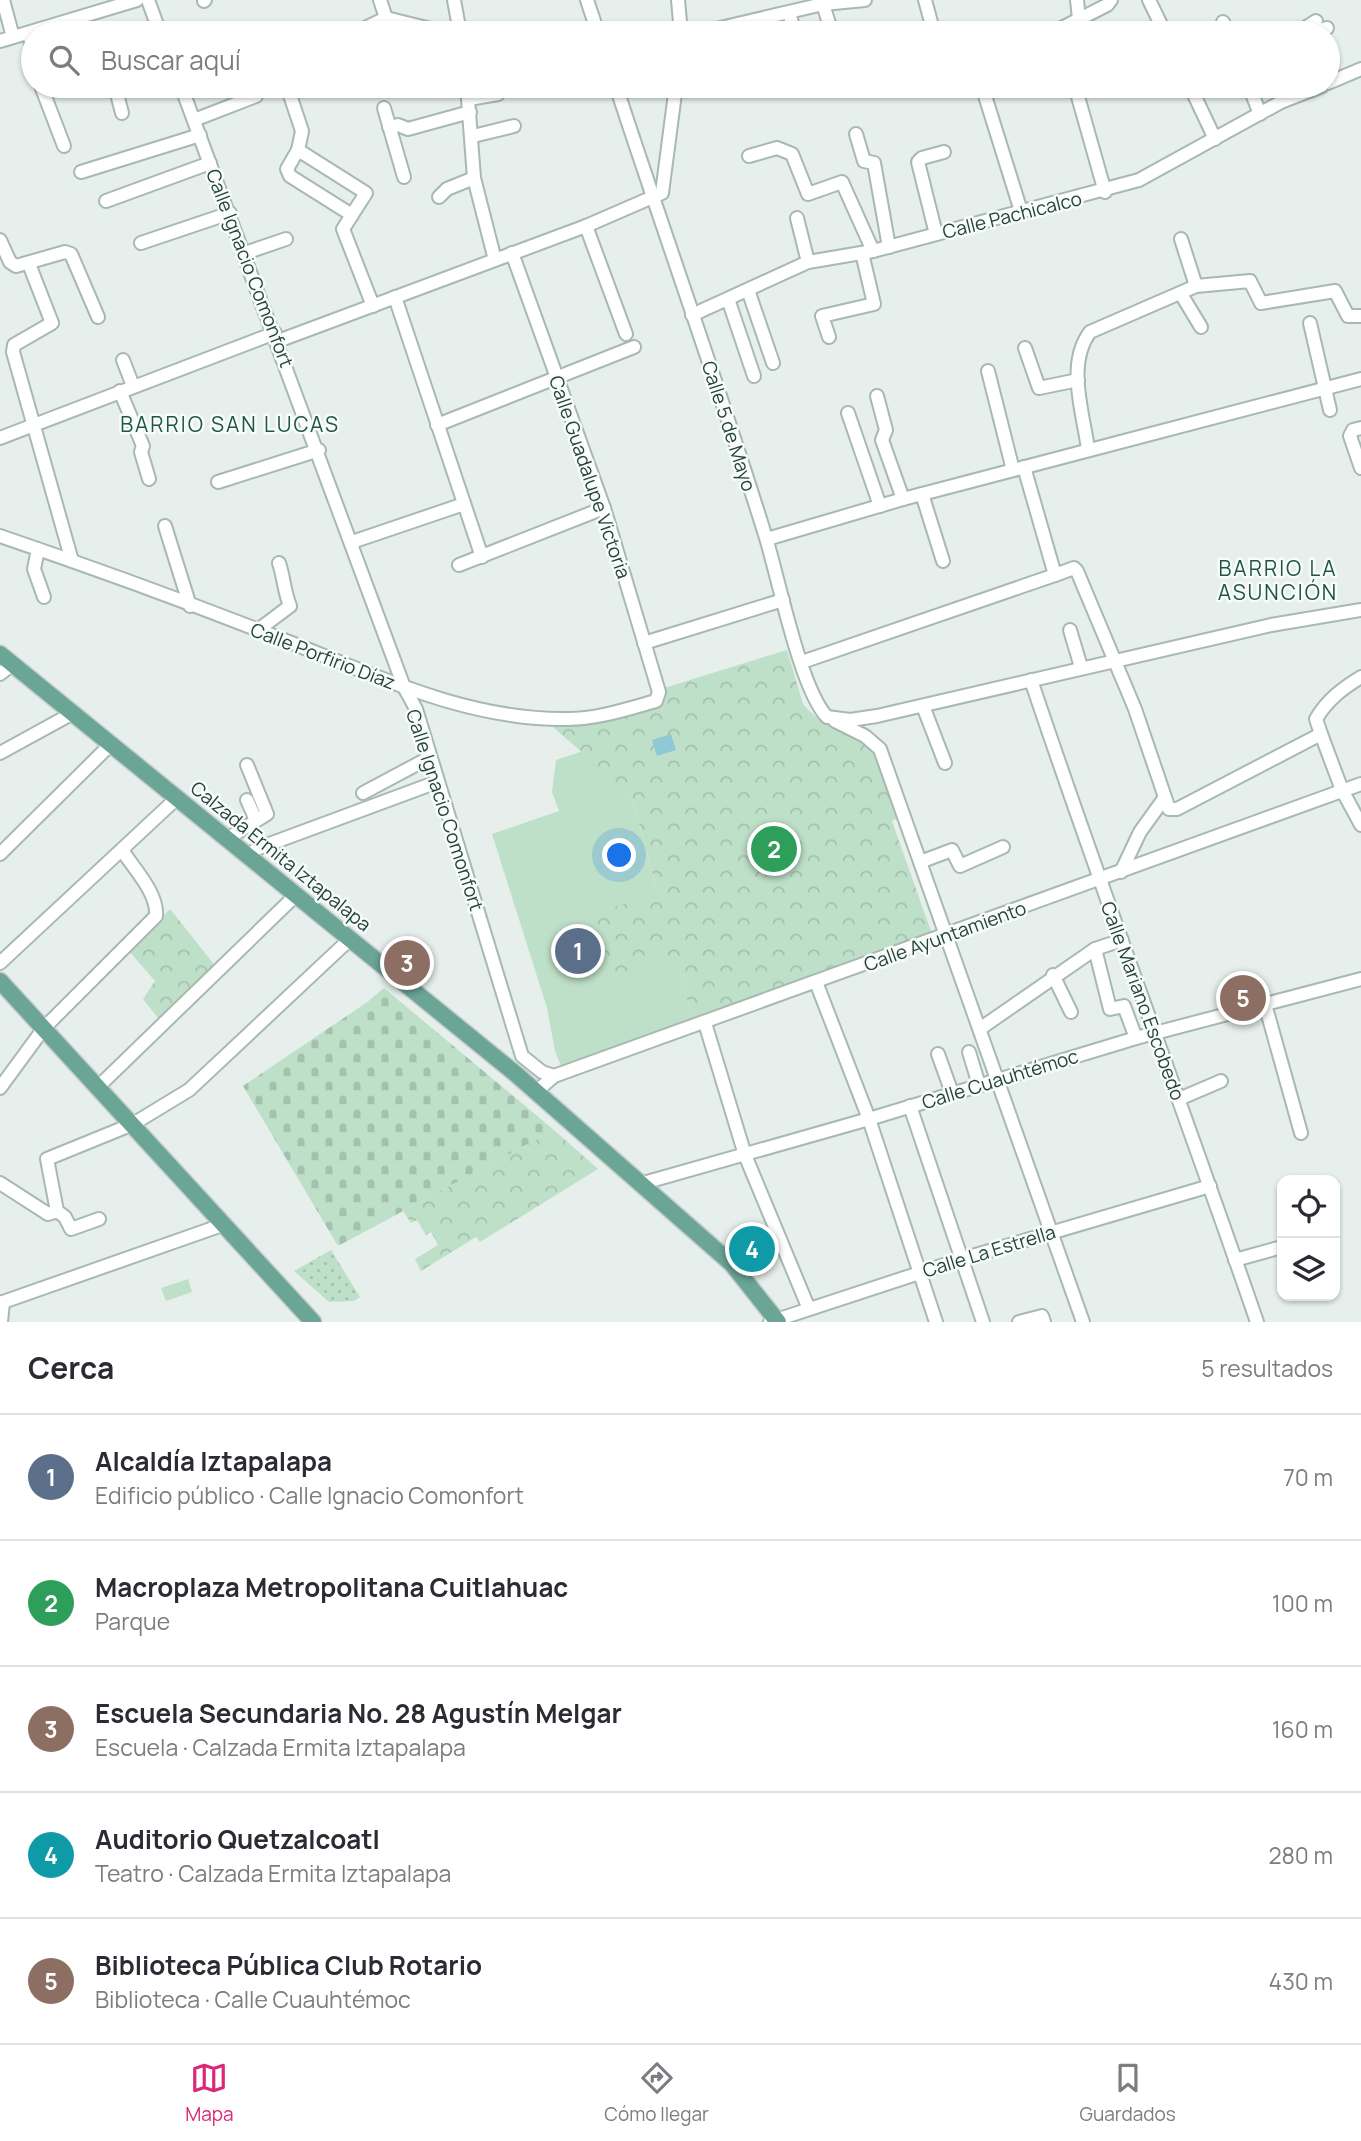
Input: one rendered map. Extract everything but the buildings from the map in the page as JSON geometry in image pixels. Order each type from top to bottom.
[{"type":"main road","name":"Calzada Ermita Iztapalapa","points":[[4,664],[73,713],[517,1075],[732,1264],[775,1321]]},
{"type":"main road","points":[[0,981],[313,1322]]},
{"type":"street","points":[[3,0],[13,37]]},
{"type":"street","points":[[68,21],[137,0]]},
{"type":"street","points":[[148,0],[156,21]]},
{"type":"street","points":[[380,0],[387,21]]},
{"type":"street","points":[[456,0],[459,21]]},
{"type":"street","points":[[587,0],[594,21]]},
{"type":"street","points":[[678,0],[680,21]]},
{"type":"street","points":[[753,21],[823,4],[863,0]]},
{"type":"street","points":[[925,0],[931,21]]},
{"type":"street","points":[[1077,0],[1079,19]]},
{"type":"street","points":[[1076,21],[1107,5],[1111,0]]},
{"type":"street","points":[[1149,0],[1159,21]]},
{"type":"street","points":[[823,4],[828,21]]},
{"type":"street","points":[[789,13],[791,21]]},
{"type":"street","points":[[380,21],[386,18],[398,21]]},
{"type":"street","points":[[0,41],[21,35]]},
{"type":"street","points":[[1340,78],[1361,69]]},
{"type":"street","points":[[46,98],[64,145]]},
{"type":"street","points":[[117,98],[122,114]]},
{"type":"street","name":"Calle Ignacio Comonfort","points":[[186,98],[319,450],[404,687],[416,709],[434,783],[511,1045],[517,1075]]},
{"type":"street","points":[[194,120],[251,98]]},
{"type":"street","points":[[291,98],[302,131],[298,150],[287,169],[290,176],[352,215]]},
{"type":"street","points":[[469,98],[474,178],[495,260]]},
{"type":"street","points":[[389,127],[398,125],[408,129],[487,98]]},
{"type":"street","name":"Calle 5 de Mayo","points":[[619,98],[767,539],[802,662],[817,705],[832,720]]},
{"type":"street","points":[[1,435],[133,386],[373,306],[586,226],[662,193],[674,98]]},
{"type":"street","points":[[986,98],[1021,211]]},
{"type":"street","points":[[1079,98],[1105,192]]},
{"type":"street","points":[[1196,98],[1215,139]]},
{"type":"street","points":[[1254,98],[1260,114]]},
{"type":"street","points":[[1281,103],[1282,98]]},
{"type":"street","name":"Calle Pachicalco","points":[[692,315],[808,262],[889,247],[1021,211],[1105,192],[1139,180],[1293,98]]},
{"type":"street","points":[[384,108],[404,177]]},
{"type":"street","points":[[473,136],[514,126]]},
{"type":"street","points":[[856,134],[864,162],[874,163],[889,247]]},
{"type":"street","points":[[81,172],[200,135]]},
{"type":"street","points":[[749,156],[777,148],[792,154],[808,194],[842,182],[868,252],[874,304],[822,316],[829,337]]},
{"type":"street","points":[[298,150],[366,192],[343,229],[373,306]]},
{"type":"street","points":[[936,234],[918,162],[922,158],[944,152]]},
{"type":"street","points":[[106,201],[211,163]]},
{"type":"street","points":[[439,197],[447,189],[474,178]]},
{"type":"street","points":[[141,243],[230,213]]},
{"type":"street","points":[[797,218],[808,262]]},
{"type":"street","points":[[586,226],[626,334]]},
{"type":"street","points":[[245,253],[286,239]]},
{"type":"street","points":[[1181,239],[1196,286]]},
{"type":"street","points":[[0,240],[10,262],[16,266],[65,252],[71,254],[98,317]]},
{"type":"street","name":"Calle Guadalupe Victoria","points":[[512,253],[604,508],[659,692],[656,701]]},
{"type":"street","points":[[29,264],[52,323],[14,345],[72,561]]},
{"type":"street","points":[[1088,449],[1078,380],[1079,346],[1090,332],[1196,286],[1250,281],[1261,303],[1335,291],[1348,316],[1361,316]]},
{"type":"street","points":[[748,290],[773,363]]},
{"type":"street","points":[[1181,294],[1202,327]]},
{"type":"street","points":[[396,297],[482,557]]},
{"type":"street","points":[[728,299],[754,376]]},
{"type":"street","points":[[1310,323],[1330,410]]},
{"type":"street","points":[[437,425],[634,346]]},
{"type":"street","points":[[1025,348],[1039,388],[1078,380]]},
{"type":"street","points":[[123,360],[133,386]]},
{"type":"street","points":[[988,371],[1055,575]]},
{"type":"street","points":[[767,539],[1088,449],[1361,379]]},
{"type":"street","points":[[120,391],[143,446],[141,452],[149,479]]},
{"type":"street","points":[[877,396],[886,429],[882,440],[903,499]]},
{"type":"street","points":[[848,413],[880,506]]},
{"type":"street","points":[[1361,428],[1353,430],[1350,436],[1361,468]]},
{"type":"street","points":[[218,482],[319,450]]},
{"type":"street","points":[[922,494],[943,561]]},
{"type":"street","points":[[352,542],[464,504]]},
{"type":"street","points":[[459,565],[604,508]]},
{"type":"street","points":[[165,526],[190,606]]},
{"type":"street","name":"Calle Porfirio Díaz","points":[[0,536],[258,630],[404,687],[473,707],[543,719],[596,716],[656,701]]},
{"type":"street","points":[[38,549],[34,569],[44,597]]},
{"type":"street","points":[[258,630],[290,606],[283,588],[285,579],[279,564]]},
{"type":"street","points":[[802,662],[1076,568],[1135,709],[1163,800],[1169,809],[1177,809],[1252,772],[1321,734]]},
{"type":"street","points":[[761,607],[772,592],[776,574]]},
{"type":"street","points":[[644,643],[783,600]]},
{"type":"street","points":[[832,720],[877,716],[1271,625],[1361,610]]},
{"type":"street","points":[[1070,630],[1081,667]]},
{"type":"street","points":[[1361,677],[1337,693],[1316,719],[1342,790],[1361,825]]},
{"type":"street","name":"Calle Mariano Escobedo","points":[[1031,680],[1098,881],[1156,1032],[1257,1322]]},
{"type":"street","name":"Calle Ignacio Comonfort","points":[[411,701],[409,706],[425,760],[522,1056],[542,1072],[554,1076]]},
{"type":"street","points":[[923,706],[945,763]]},
{"type":"street","points":[[0,753],[73,713]]},
{"type":"street","points":[[832,720],[866,736],[880,750],[981,1028],[1083,1322]]},
{"type":"street","points":[[0,853],[111,744]]},
{"type":"street","points":[[363,793],[425,760]]},
{"type":"street","points":[[227,839],[267,814],[247,765]]},
{"type":"street","points":[[256,849],[434,783]]},
{"type":"street","name":"Calle Ayuntamiento","points":[[554,1076],[1361,784]]},
{"type":"street","points":[[0,963],[177,798]]},
{"type":"street","points":[[247,800],[256,820]]},
{"type":"street","points":[[1121,872],[1140,832],[1163,800]]},
{"type":"street","points":[[920,862],[952,850],[960,866],[1003,848]]},
{"type":"street","points":[[0,1087],[44,1028],[150,923],[156,909],[148,889],[122,850]]},
{"type":"street","points":[[98,1087],[296,895]]},
{"type":"street","points":[[99,1219],[71,1228],[65,1217],[57,1211],[47,1158],[133,1124],[189,1090],[351,939]]},
{"type":"street","points":[[981,1028],[1053,975],[1095,949],[1122,940]]},
{"type":"street","points":[[1095,949],[1110,1009],[1124,1006],[1136,1038]]},
{"type":"street","points":[[1053,975],[1071,1012]]},
{"type":"street","name":"Calle Cuauhtémoc","points":[[640,1184],[869,1119],[997,1078],[1156,1032],[1361,979]]},
{"type":"street","points":[[816,982],[869,1119],[936,1322]]},
{"type":"street","points":[[1265,1004],[1301,1133]]},
{"type":"street","points":[[705,1023],[745,1155],[809,1309]]},
{"type":"street","points":[[969,1052],[979,1085]]},
{"type":"street","points":[[938,1054],[951,1093]]},
{"type":"street","points":[[539,1097],[541,1085],[554,1076]]},
{"type":"street","points":[[1180,1099],[1222,1082]]},
{"type":"street","points":[[910,1106],[983,1322]]},
{"type":"street","points":[[0,1183],[48,1214],[57,1211]]},
{"type":"street","name":"Calle La Estrella","points":[[775,1321],[919,1272],[1210,1186]]},
{"type":"street","points":[[1,1322],[1,1302],[225,1224]]},
{"type":"street","points":[[1235,1260],[1277,1248]]},
{"type":"street","points":[[1019,1322],[1042,1317],[1044,1322]]},
{"type":"green space","points":[[787,650],[803,704],[834,727],[872,743],[902,816],[892,821],[933,937],[694,1024],[675,956],[608,978],[590,914],[658,893],[631,795],[546,721],[659,703],[661,689]]},
{"type":"green space","points":[[583,751],[631,795],[694,1024],[563,1071],[555,1051],[547,1008],[492,834],[559,811],[552,792],[556,760]]},
{"type":"green space","points":[[170,909],[217,968],[162,1023],[143,999],[155,981],[129,951]]},
{"type":"green space","points":[[384,988],[554,1130],[338,1246],[243,1086]]},
{"type":"green space","points":[[554,1130],[598,1169],[480,1242],[476,1237],[421,1271],[415,1259],[438,1245],[431,1232],[426,1235],[417,1220],[411,1223],[403,1211]]},
{"type":"green space","points":[[331,1250],[360,1297],[354,1301],[329,1302],[294,1271]]},
{"type":"green space","points":[[188,1279],[192,1292],[166,1301],[161,1288]]},
{"type":"water","points":[[671,734],[676,750],[657,756],[652,740]]},
{"type":"place","name":"Macroplaza Metropolitana Cuitlahuac","points":[[774,849]]},
{"type":"place","name":"Alcaldía Iztapalapa","points":[[578,951]]},
{"type":"place","name":"Escuela Secundaria No. 28 Agustín Melgar","points":[[407,963]]},
{"type":"place","name":"Biblioteca Pública Club Rotario","points":[[1243,998]]},
{"type":"place","name":"Auditorio Quetzalcoatl","points":[[752,1249]]},
{"type":"district","name":"BARRIO SAN LUCAS","points":[[230,424]]},
{"type":"district","name":"BARRIO LA ASUNCIÓN","points":[[1278,580]]}]
